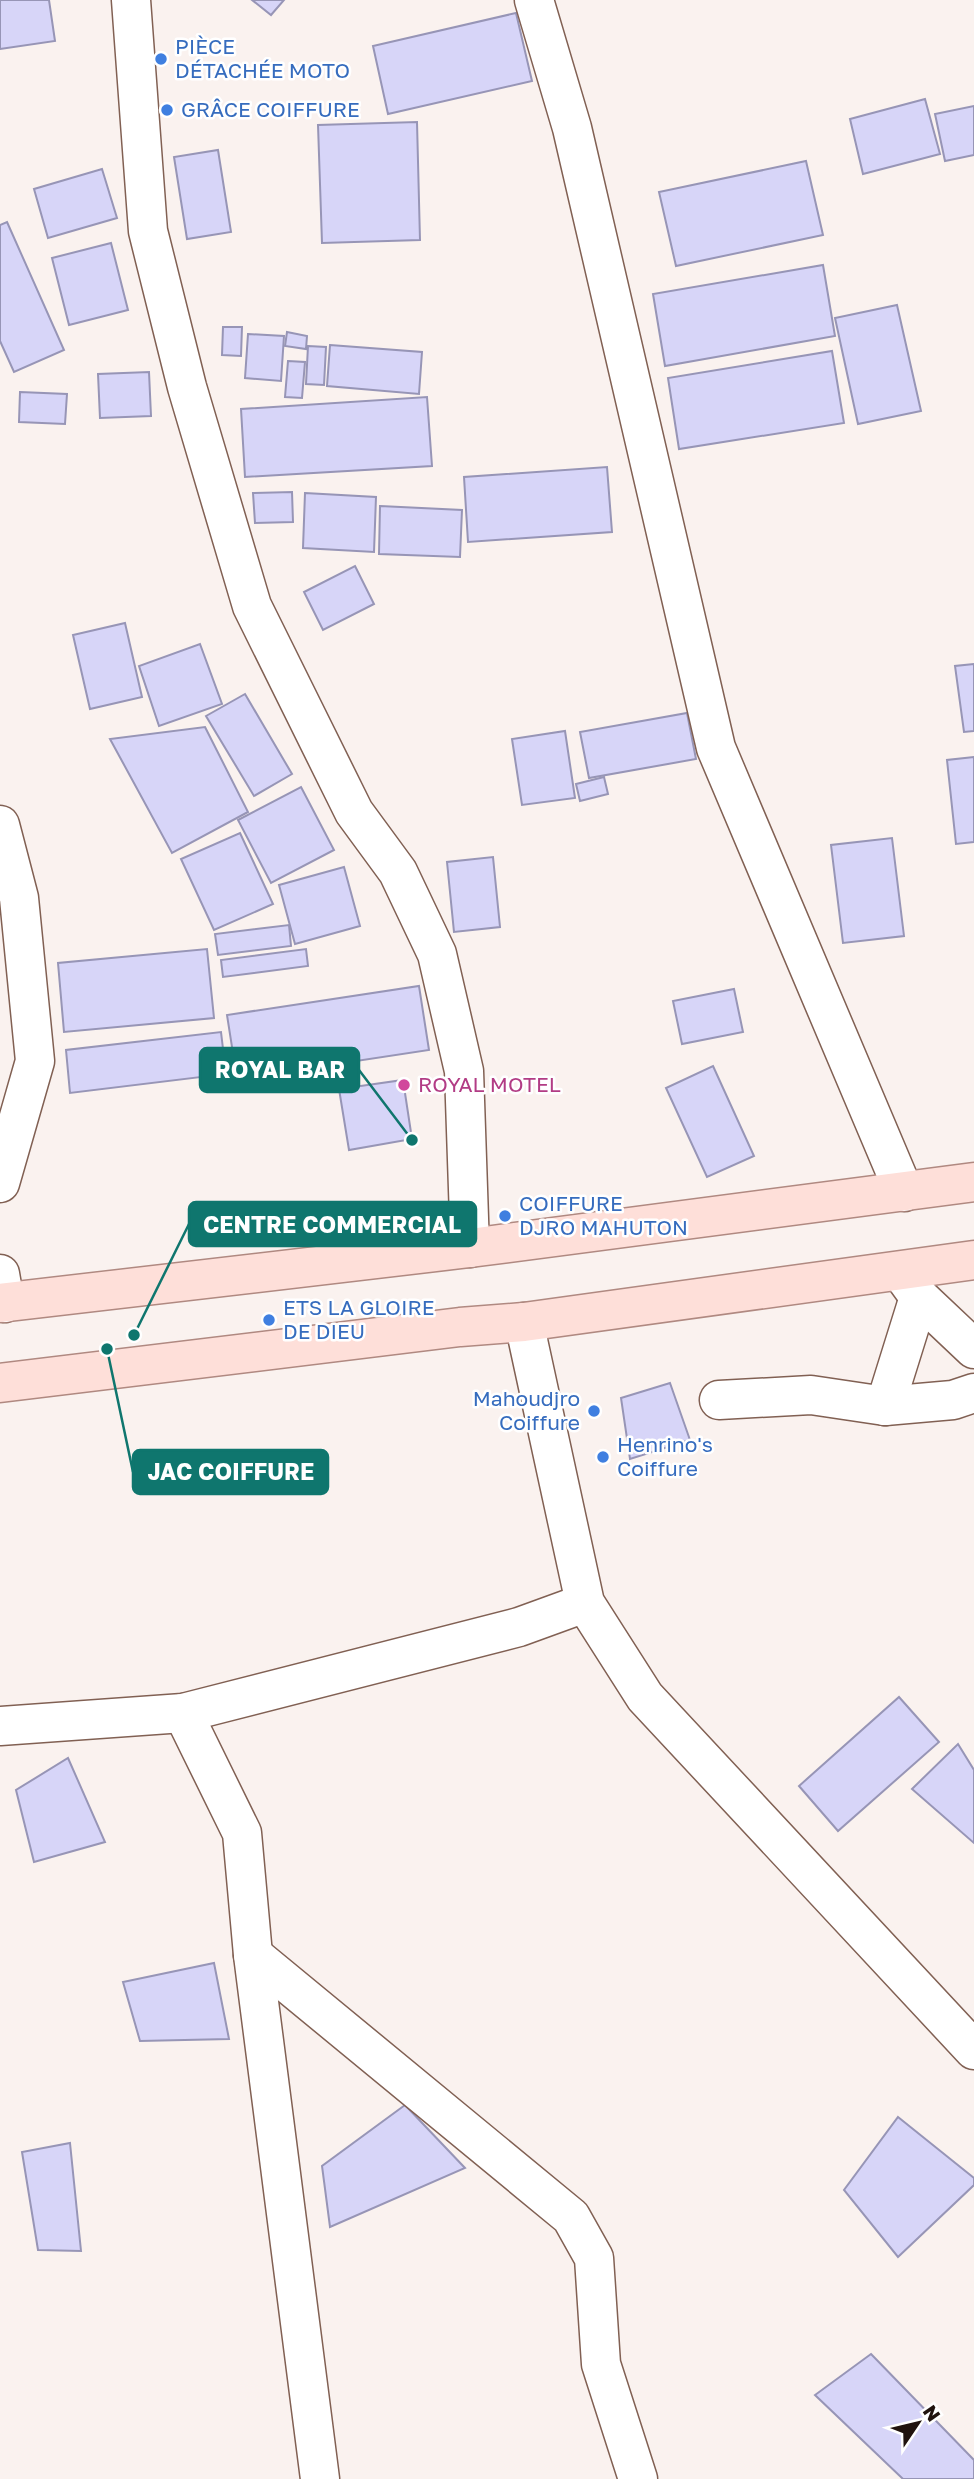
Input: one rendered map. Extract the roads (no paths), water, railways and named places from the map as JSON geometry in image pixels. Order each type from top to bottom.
[{"type":"main road","points":[[2,1293],[470,1248],[974,1182]]},
{"type":"main road","points":[[0,1383],[446,1329],[909,1283],[974,1260]]},
{"type":"street","points":[[131,0],[148,231],[187,387],[252,606],[354,812],[398,872],[437,954],[464,1071],[470,1248]]},
{"type":"street","points":[[534,0],[572,128],[716,748],[904,1192]]},
{"type":"street","points":[[0,825],[19,898],[35,1060],[0,1183]]},
{"type":"street","points":[[909,1283],[974,1349]]},
{"type":"street","points":[[885,1406],[909,1283]]},
{"type":"street","points":[[524,1322],[585,1603],[645,1697],[974,2050]]},
{"type":"street","points":[[719,1399],[811,1395],[885,1406],[953,1401],[974,1393]]},
{"type":"street","points":[[0,1727],[183,1713],[519,1627],[585,1603]]},
{"type":"street","points":[[183,1713],[242,1833],[254,1955],[320,2479]]},
{"type":"street","points":[[254,1955],[571,2217],[594,2258],[601,2364],[638,2479]]},
{"type":"place","name":"PIÈCE DÉTACHÉE MOTO","points":[[161,59]]},
{"type":"place","name":"GRÂCE COIFFURE","points":[[167,110]]},
{"type":"place","name":"ROYAL MOTEL","points":[[404,1085]]},
{"type":"place","name":"ROYAL BAR","points":[[412,1140]]},
{"type":"place","name":"COIFFURE DJRO MAHUTON","points":[[505,1216]]},
{"type":"place","name":"ETS LA GLOIRE DE DIEU","points":[[269,1320]]},
{"type":"place","name":"CENTRE COMMERCIAL","points":[[134,1335]]},
{"type":"place","name":"JAC COIFFURE","points":[[107,1349]]},
{"type":"place","name":"Mahoudjro Coiffure","points":[[594,1411]]},
{"type":"place","name":"Henrino's Coiffure","points":[[603,1457]]}]
